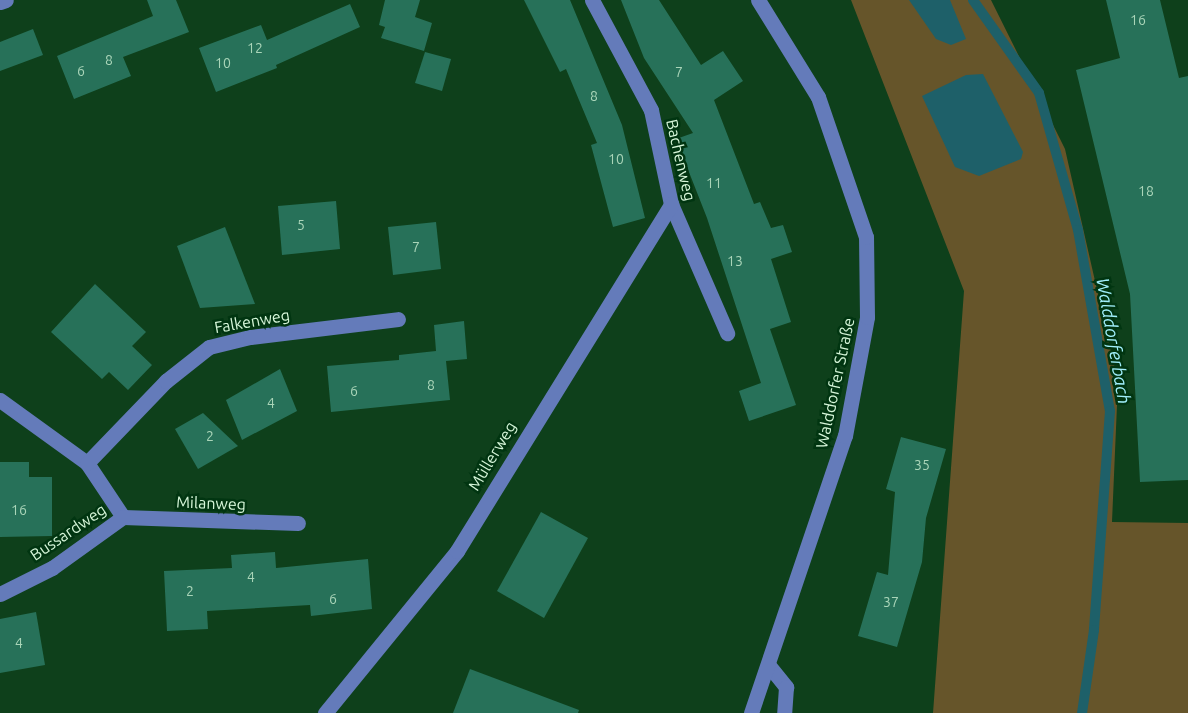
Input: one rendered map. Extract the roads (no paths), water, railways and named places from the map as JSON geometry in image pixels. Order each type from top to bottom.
[{"type":"street","points":[[0,2],[6,0]]},
{"type":"street","name":"Bachenweg","points":[[592,0],[651,110],[671,204],[727,333]]},
{"type":"street","name":"Walddorfer Straße","points":[[751,713],[770,667],[845,436],[867,317],[866,237],[821,108],[758,0]]},
{"type":"street","name":"Müllerweg","points":[[326,713],[457,551],[671,204]]},
{"type":"street","name":"Falkenweg","points":[[87,462],[166,381],[209,347],[250,337],[398,320]]},
{"type":"street","points":[[0,400],[87,462],[123,516]]},
{"type":"street","name":"Milanweg","points":[[123,516],[298,523]]},
{"type":"street","name":"Bussardweg","points":[[0,594],[52,568],[123,516]]},
{"type":"street","points":[[770,667],[786,687],[784,713]]},
{"type":"water","points":[[909,0],[950,0],[966,39],[951,45],[936,39]]},
{"type":"water","points":[[983,74],[1023,152],[1021,159],[979,176],[955,167],[922,96],[966,75]]},
{"type":"waterway","name":"Walddorferbach","points":[[973,0],[1039,93],[1078,230],[1110,411],[1094,630],[1082,713]]}]
